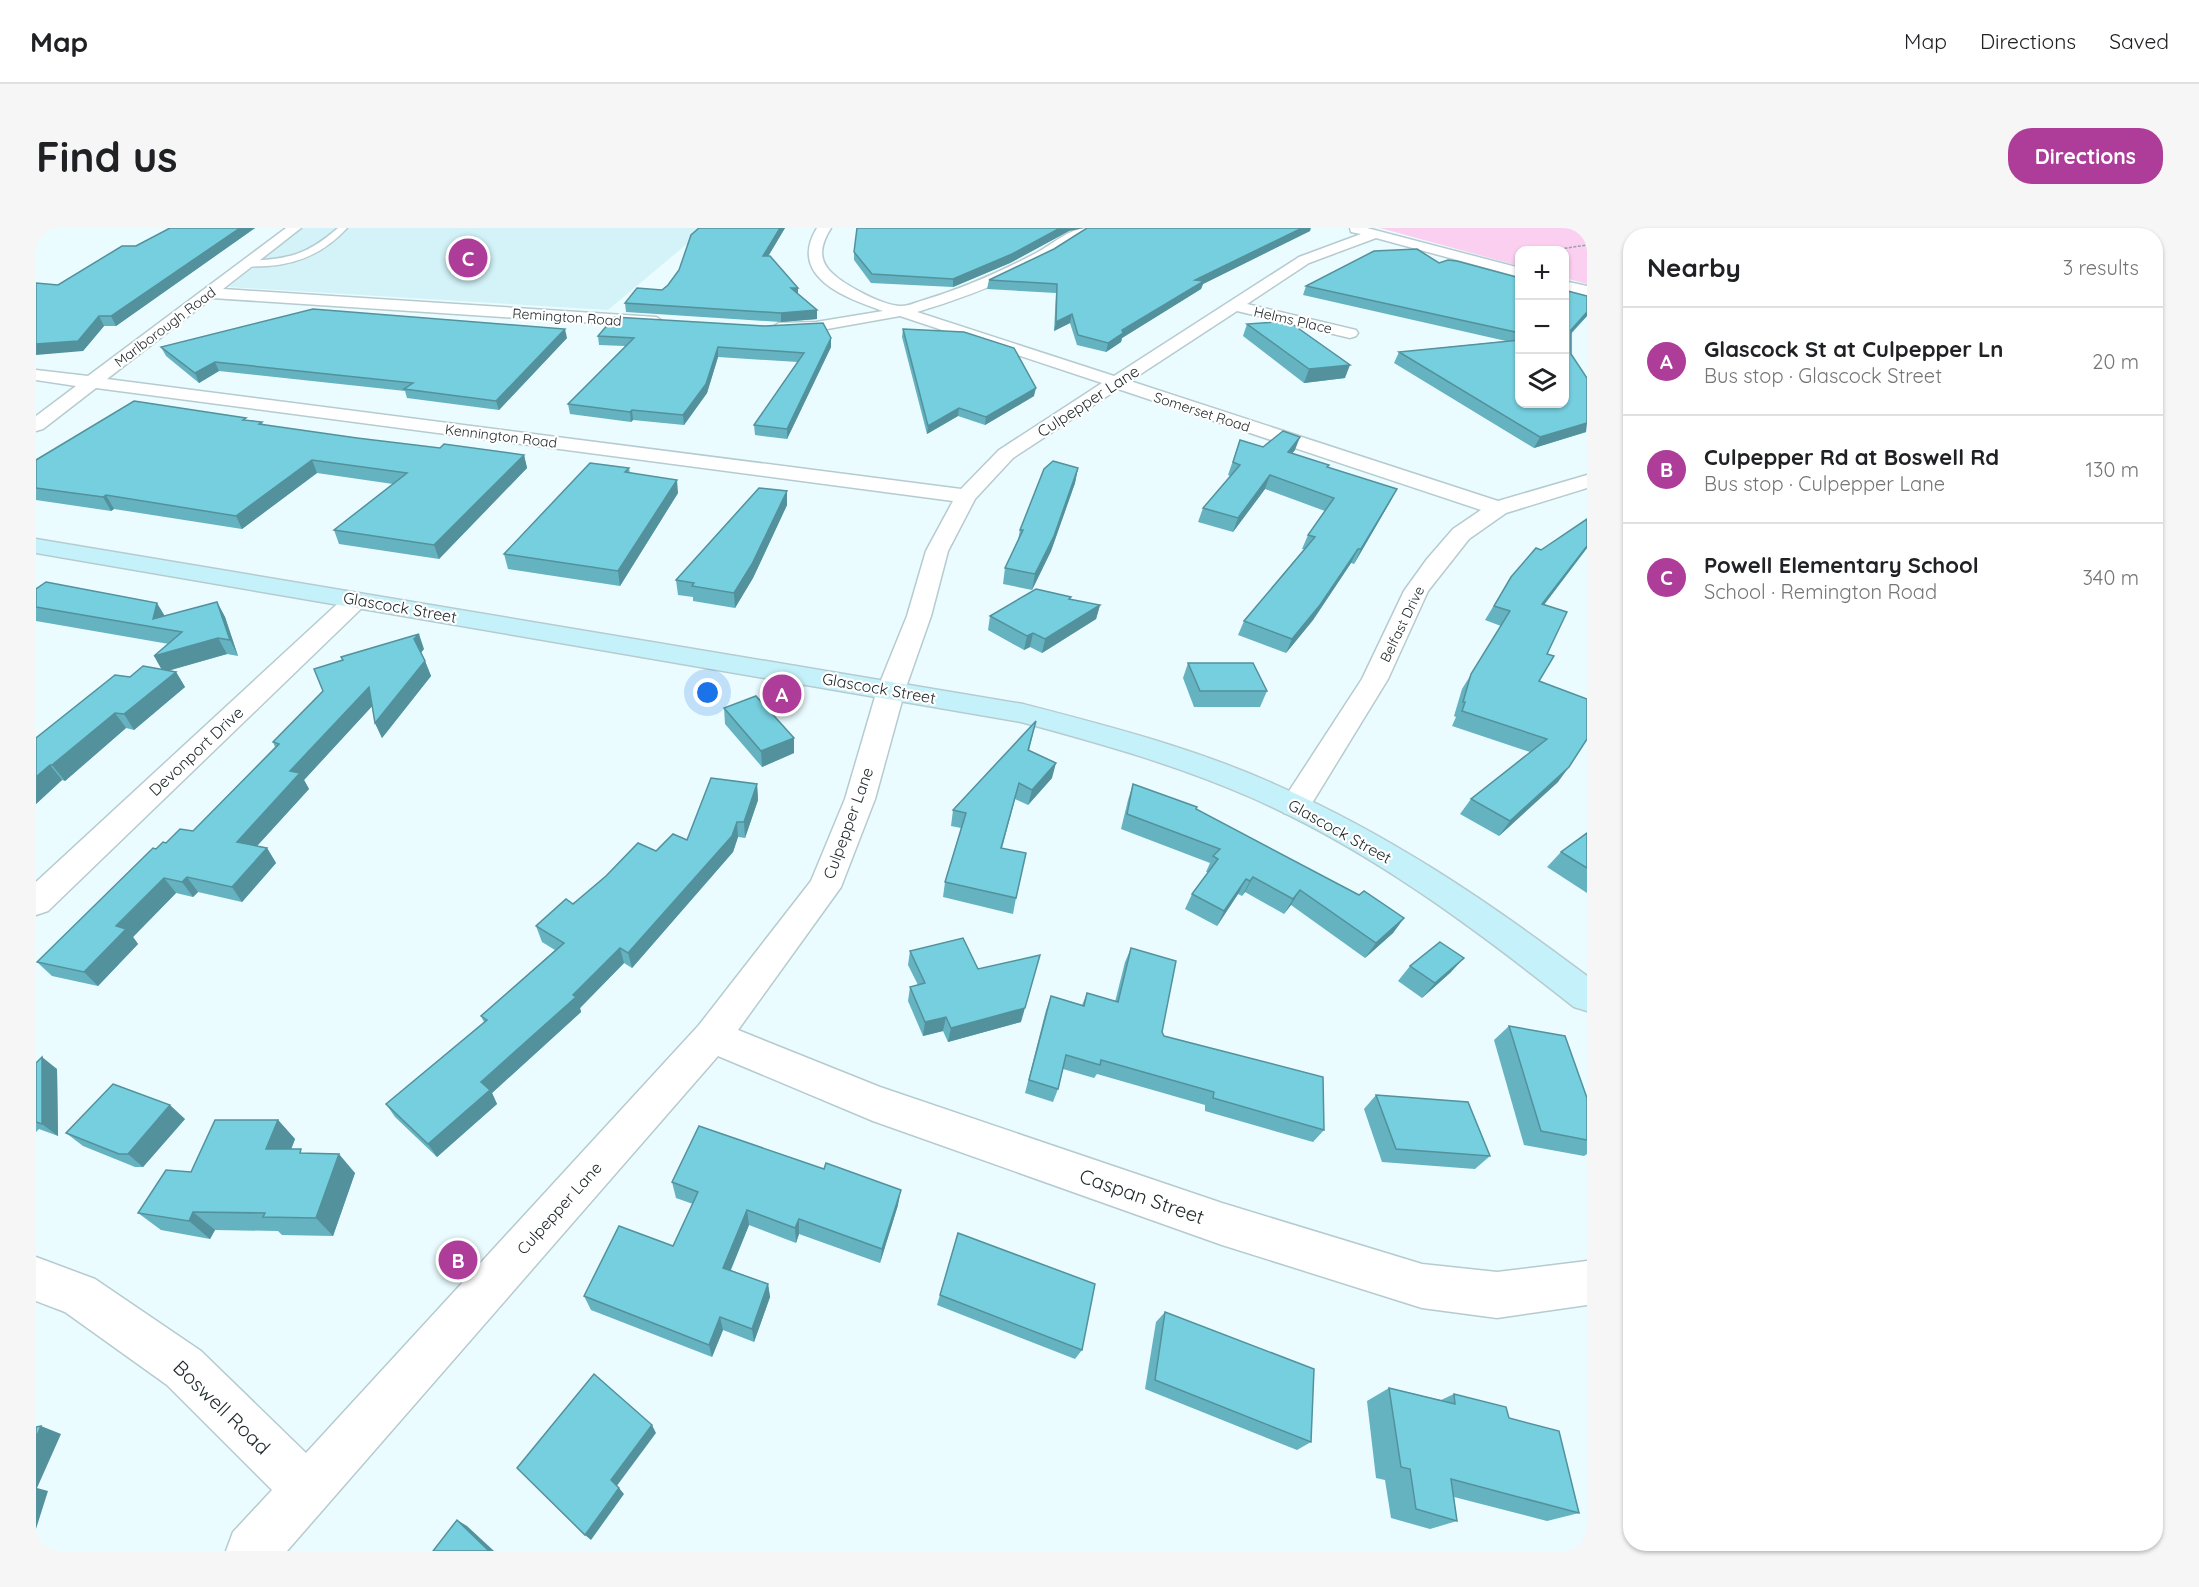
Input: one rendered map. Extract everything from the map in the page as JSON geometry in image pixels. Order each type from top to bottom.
[{"type":"street","name":"Marlborough Road","points":[[36,425],[294,228]]},
{"type":"street","name":"Somerset Road","points":[[824,228],[815,245],[815,258],[823,273],[835,285],[857,297],[896,312],[1498,508]]},
{"type":"street","points":[[765,328],[840,324],[896,312],[974,288],[1024,267],[1085,228]]},
{"type":"street","points":[[1352,228],[1515,272]]},
{"type":"street","name":"Culpepper Lane","points":[[252,1551],[712,1036],[825,887],[860,799],[891,690],[919,616],[937,551],[966,496],[1006,454],[1304,260],[1376,234]]},
{"type":"street","points":[[1569,286],[1587,291]]},
{"type":"street","name":"Remington Road","points":[[208,293],[673,324]]},
{"type":"street","name":"Helms Place","points":[[1236,306],[1350,333]]},
{"type":"street","name":"Kennington Road","points":[[36,375],[966,496]]},
{"type":"street","name":"Belfast Drive","points":[[1295,805],[1375,679],[1416,591],[1435,564],[1461,534],[1498,508],[1587,481]]},
{"type":"street","name":"Glascock Street","points":[[36,546],[1023,712],[1125,741],[1254,786],[1295,805],[1374,848],[1476,912],[1587,996]]},
{"type":"street","name":"Devonport Drive","points":[[36,902],[356,600]]},
{"type":"street","name":"Caspan Street","points":[[712,1036],[873,1103],[1222,1224],[1422,1286],[1497,1295],[1587,1283]]},
{"type":"street","name":"Boswell Road","points":[[36,1279],[79,1295],[184,1368],[308,1490]]},
{"type":"lane","points":[[248,264],[287,262],[304,258],[318,250],[344,228]]},
{"type":"shaded area","points":[[301,228],[706,228],[608,310],[229,287]]},
{"type":"shaded area","points":[[1380,228],[1587,228],[1587,284],[1569,279],[1569,246],[1515,246],[1515,265]]},
{"type":"building","points":[[170,228],[240,228],[111,316],[99,316],[78,341],[36,344],[36,283],[58,285],[122,246],[136,246]]},
{"type":"building","points":[[699,228],[780,228],[763,256],[770,256],[798,288],[791,288],[817,310],[781,313],[625,303],[637,288],[662,290],[668,285],[679,270],[691,235]]},
{"type":"building","points":[[857,228],[1060,228],[1012,254],[953,279],[872,274],[854,252]]},
{"type":"building","points":[[1087,228],[1302,228],[1195,280],[1204,281],[1122,330],[1123,333],[1108,343],[1078,335],[1072,314],[1056,322],[1057,284],[989,280],[1054,249]]},
{"type":"building","points":[[1417,249],[1439,263],[1448,260],[1457,261],[1515,277],[1515,332],[1306,286],[1374,251]]},
{"type":"building","points":[[1569,291],[1587,296],[1587,312],[1571,330],[1571,354],[1587,378],[1587,423],[1540,437],[1399,352],[1515,340],[1515,408],[1569,408]]},
{"type":"building","points":[[313,309],[565,329],[496,401],[404,389],[413,383],[215,362],[195,373],[161,347]]},
{"type":"building","points":[[614,317],[765,326],[823,323],[831,338],[787,429],[754,425],[804,353],[718,347],[706,384],[683,415],[632,410],[630,412],[568,404],[634,338],[598,336]]},
{"type":"building","points":[[1288,321],[1350,365],[1309,369],[1247,324]]},
{"type":"building","points":[[903,329],[964,332],[1014,348],[1036,388],[986,417],[959,408],[928,426]]},
{"type":"building","points":[[134,401],[262,422],[259,424],[357,438],[440,448],[444,444],[524,455],[434,545],[334,530],[407,473],[312,460],[236,516],[106,495],[103,497],[36,488],[36,460]]},
{"type":"building","points":[[1283,431],[1300,437],[1288,452],[1397,489],[1361,549],[1358,549],[1320,605],[1292,639],[1244,621],[1315,537],[1308,535],[1334,498],[1270,475],[1238,518],[1203,508],[1240,465],[1233,462],[1240,440],[1263,447]]},
{"type":"building","points":[[1053,461],[1078,468],[1054,536],[1035,574],[1005,568],[1023,530],[1020,530],[1044,469]]},
{"type":"building","points":[[590,463],[629,468],[625,472],[677,480],[618,571],[504,554]]},
{"type":"building","points":[[759,488],[787,491],[752,564],[734,593],[692,586],[694,583],[676,580]]},
{"type":"building","points":[[1587,519],[1587,546],[1542,604],[1567,612],[1547,654],[1554,656],[1539,681],[1587,699],[1587,739],[1569,767],[1510,821],[1471,799],[1547,739],[1462,711],[1465,702],[1463,702],[1471,674],[1510,611],[1494,606],[1511,577],[1536,548],[1541,550]]},
{"type":"building","points":[[46,582],[157,603],[153,619],[217,602],[230,640],[218,638],[154,656],[182,632],[36,607],[36,589]]},
{"type":"building","points":[[1036,589],[1100,605],[1045,639],[1033,633],[1027,636],[990,616]]},
{"type":"building","points":[[419,634],[414,639],[425,661],[375,723],[369,687],[290,771],[300,773],[237,842],[267,848],[232,887],[187,877],[182,882],[164,878],[116,926],[126,929],[84,972],[37,962],[153,848],[156,849],[163,842],[166,843],[180,829],[193,831],[279,744],[273,742],[323,691],[314,669],[343,660],[341,657]]},
{"type":"building","points":[[1188,663],[1253,663],[1267,691],[1200,691]]},
{"type":"building","points":[[143,666],[176,672],[124,714],[115,713],[36,777],[36,738],[115,675],[130,677]]},
{"type":"building","points":[[756,696],[794,738],[761,751],[724,708]]},
{"type":"building","points":[[1036,721],[1028,750],[1056,763],[1032,790],[1019,783],[1001,848],[1026,853],[1016,898],[945,882],[966,813],[953,810]]},
{"type":"building","points":[[711,778],[757,784],[744,822],[737,822],[732,836],[628,953],[620,948],[573,995],[576,997],[481,1082],[490,1090],[428,1144],[386,1104],[487,1020],[481,1016],[564,943],[536,926],[566,899],[573,904],[606,876],[638,843],[656,851],[673,834],[687,840]]},
{"type":"building","points":[[1133,784],[1197,807],[1196,809],[1359,895],[1364,891],[1404,918],[1376,943],[1300,890],[1293,899],[1253,877],[1250,881],[1246,879],[1224,911],[1192,894],[1218,859],[1213,856],[1220,849],[1127,814]]},
{"type":"building","points":[[1587,833],[1587,868],[1561,852]]},
{"type":"building","points":[[963,938],[978,969],[1040,955],[1025,1008],[951,1028],[946,1017],[925,1022],[910,987],[925,983],[910,951]]},
{"type":"building","points":[[1440,942],[1464,958],[1435,983],[1410,966]]},
{"type":"building","points":[[1131,948],[1176,961],[1162,1032],[1164,1036],[1323,1077],[1324,1130],[1213,1098],[1214,1092],[1101,1060],[1100,1065],[1066,1055],[1058,1089],[1029,1080],[1051,996],[1084,1006],[1087,993],[1118,1002]]},
{"type":"building","points":[[1509,1026],[1565,1036],[1587,1098],[1587,1140],[1541,1131]]},
{"type":"building","points":[[42,1057],[42,1124],[36,1122],[36,1063]]},
{"type":"building","points":[[113,1084],[170,1105],[128,1154],[119,1154],[66,1133]]},
{"type":"building","points":[[1376,1095],[1468,1102],[1490,1156],[1396,1149]]},
{"type":"building","points":[[215,1120],[278,1120],[266,1149],[301,1149],[300,1153],[339,1154],[316,1218],[263,1217],[265,1213],[193,1212],[189,1221],[138,1213],[166,1170],[191,1172]]},
{"type":"building","points":[[699,1126],[824,1169],[826,1163],[901,1190],[882,1249],[799,1219],[795,1228],[747,1210],[723,1268],[768,1284],[752,1329],[720,1317],[709,1345],[584,1296],[619,1226],[673,1246],[698,1192],[672,1182]]},
{"type":"building","points":[[958,1233],[1095,1284],[1082,1350],[940,1295]]},
{"type":"building","points":[[1165,1312],[1314,1369],[1311,1442],[1155,1380]]},
{"type":"building","points":[[594,1374],[652,1425],[611,1480],[619,1488],[585,1535],[517,1468]]},
{"type":"building","points":[[1389,1388],[1455,1404],[1454,1394],[1506,1407],[1509,1418],[1559,1431],[1579,1513],[1451,1479],[1457,1521],[1416,1509],[1410,1469],[1401,1467]]},
{"type":"building","points":[[41,1426],[36,1438],[36,1427]]},
{"type":"building","points":[[457,1520],[489,1551],[433,1551]]},
{"type":"place","name":"Powell Elementary School","points":[[468,258]]},
{"type":"place","name":"Glascock St at Culpepper Ln","points":[[782,694]]},
{"type":"place","name":"Culpepper Rd at Boswell Rd","points":[[458,1260]]}]
